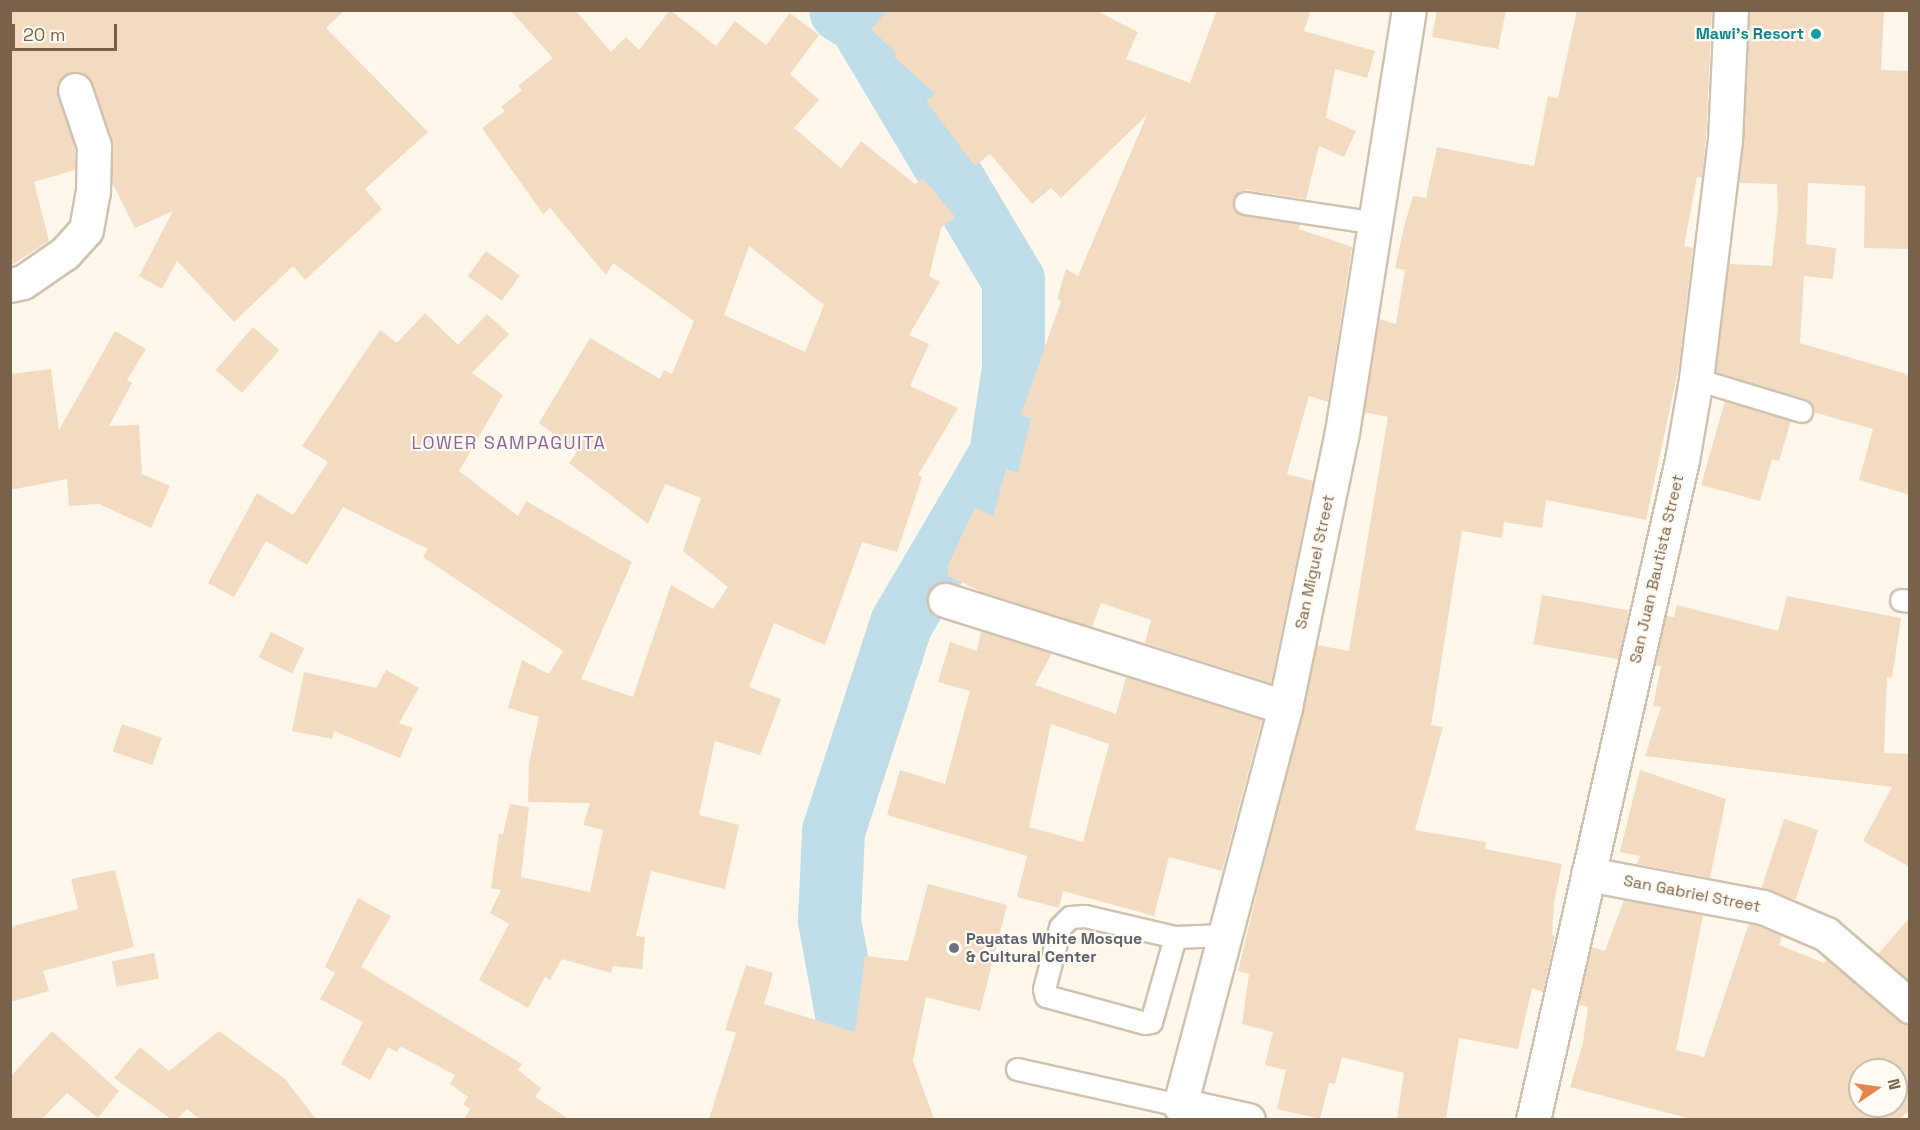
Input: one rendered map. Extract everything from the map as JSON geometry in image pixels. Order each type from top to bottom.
[{"type":"street","name":"San Miguel Street","points":[[1180,1105],[1285,706],[1342,432],[1409,10]]},
{"type":"street","name":"San Juan Bautista Street","points":[[1533,1119],[1682,460],[1696,379],[1725,141],[1731,10]]},
{"type":"street","points":[[10,285],[23,282],[65,253],[86,230],[93,192],[94,146],[75,90]]},
{"type":"street","points":[[945,600],[1285,706]]},
{"type":"street","name":"San Gabriel Street","points":[[1588,874],[1763,907],[1826,934],[1910,1006]]},
{"type":"street","points":[[1180,1105],[1248,1119]]},
{"type":"lane","points":[[1245,202],[1376,223]]},
{"type":"lane","points":[[1696,379],[1802,411]]},
{"type":"lane","points":[[1175,937],[1151,1022],[1145,1023],[1046,996],[1044,989],[1060,927],[1070,917],[1085,916],[1175,937],[1224,935]]},
{"type":"lane","points":[[1017,1069],[1180,1105]]},
{"type":"building","points":[[10,10],[345,10],[326,28],[428,132],[365,189],[382,209],[305,280],[293,266],[234,322],[177,261],[162,289],[139,276],[173,211],[135,228],[112,182],[112,140],[93,84],[87,76],[70,72],[57,87],[75,149],[75,170],[34,182],[49,241],[10,266]]},
{"type":"building","points":[[510,10],[575,10],[611,52],[626,37],[639,50],[670,10],[716,46],[735,21],[766,45],[790,13],[819,35],[790,74],[819,100],[794,128],[841,168],[861,141],[915,184],[923,178],[955,217],[941,228],[929,276],[940,282],[909,335],[929,344],[910,386],[958,408],[918,475],[922,477],[897,552],[862,542],[825,645],[774,623],[749,687],[781,699],[760,755],[715,741],[699,815],[739,825],[725,889],[651,871],[636,936],[645,937],[642,969],[613,966],[611,973],[562,959],[550,980],[545,977],[528,1008],[479,980],[509,924],[490,913],[501,890],[491,888],[499,834],[503,834],[510,804],[529,807],[521,877],[590,892],[603,830],[583,825],[590,803],[528,802],[529,763],[539,717],[508,708],[522,660],[549,674],[563,651],[423,557],[428,549],[343,507],[307,565],[266,541],[234,597],[208,583],[257,493],[293,515],[328,462],[302,446],[380,330],[397,343],[425,313],[458,345],[487,314],[509,334],[472,373],[503,395],[459,471],[518,516],[526,501],[632,562],[581,679],[633,697],[671,585],[713,609],[728,587],[683,551],[701,498],[665,484],[648,524],[569,463],[577,452],[539,423],[590,338],[660,379],[664,370],[672,374],[694,321],[613,263],[606,275],[550,208],[543,214],[482,128],[505,111],[501,107],[522,90],[518,86],[553,58]],"holes":[[[749,246],[824,305],[805,352],[724,315]]]},
{"type":"building","points":[[888,10],[1095,10],[1138,32],[1126,59],[1190,83],[1217,10],[1311,10],[1304,31],[1375,51],[1367,78],[1335,69],[1326,118],[1356,131],[1344,157],[1319,146],[1306,199],[1246,190],[1240,191],[1233,201],[1233,208],[1243,215],[1300,224],[1299,229],[1352,247],[1328,402],[1309,396],[1287,474],[1313,481],[1271,683],[1145,643],[1151,620],[1101,603],[1092,627],[982,592],[948,576],[948,565],[975,507],[993,517],[1006,469],[1018,473],[1031,418],[1021,415],[1061,301],[1057,299],[1066,269],[1078,276],[1147,115],[1061,198],[1051,188],[1032,204],[990,154],[975,166],[926,101],[936,94],[894,57],[897,54],[871,29]]},
{"type":"building","points":[[1437,10],[1506,10],[1498,49],[1432,37]]},
{"type":"building","points":[[1577,10],[1712,10],[1702,178],[1697,177],[1684,246],[1693,248],[1679,366],[1646,520],[1546,500],[1542,528],[1504,522],[1502,538],[1462,531],[1431,725],[1443,727],[1415,830],[1486,842],[1485,849],[1562,864],[1554,902],[1552,935],[1555,936],[1543,992],[1532,988],[1518,1049],[1459,1038],[1446,1119],[1397,1119],[1404,1073],[1342,1057],[1335,1084],[1329,1083],[1320,1119],[1277,1109],[1286,1070],[1265,1065],[1273,1032],[1242,1024],[1249,974],[1238,971],[1317,645],[1349,651],[1388,417],[1364,412],[1379,319],[1396,324],[1405,270],[1395,268],[1404,227],[1413,196],[1426,198],[1437,147],[1534,166],[1548,96],[1558,98]]},
{"type":"building","points":[[1750,10],[1884,10],[1881,70],[1910,71],[1910,249],[1864,248],[1865,186],[1808,183],[1806,244],[1836,248],[1833,279],[1804,276],[1800,343],[1910,375],[1910,495],[1859,480],[1873,429],[1813,412],[1805,399],[1716,372],[1729,264],[1772,266],[1778,208],[1777,184],[1739,183]]},
{"type":"building","points":[[486,251],[520,276],[502,301],[468,276]]},
{"type":"building","points":[[253,327],[279,350],[242,393],[216,370]]},
{"type":"building","points":[[115,331],[146,349],[127,380],[132,383],[109,426],[139,425],[142,474],[170,486],[151,528],[99,504],[69,506],[67,479],[10,490],[10,374],[51,369],[59,430]]},
{"type":"building","points":[[1725,401],[1791,421],[1779,461],[1772,459],[1760,501],[1701,485]]},
{"type":"building","points":[[1542,595],[1629,610],[1620,660],[1533,644]]},
{"type":"building","points":[[1787,596],[1901,618],[1892,678],[1887,677],[1884,753],[1910,754],[1910,867],[1863,841],[1892,787],[1645,756],[1661,707],[1653,706],[1661,666],[1655,665],[1666,616],[1674,617],[1677,605],[1778,631]]},
{"type":"building","points":[[981,631],[1052,653],[1035,685],[1116,714],[1126,677],[1262,720],[1222,871],[1169,857],[1154,916],[1063,891],[1059,908],[1017,897],[1027,856],[887,815],[900,770],[945,784],[970,691],[938,682],[950,642],[977,651]],"holes":[[[1051,724],[1109,744],[1083,842],[1029,827]]]},
{"type":"building","points":[[271,632],[304,648],[292,673],[259,657]]},
{"type":"building","points":[[386,670],[419,688],[399,723],[413,728],[400,758],[334,731],[332,739],[292,731],[304,672],[376,688]]},
{"type":"building","points":[[122,724],[162,738],[152,765],[113,751]]},
{"type":"building","points":[[1640,770],[1726,799],[1710,878],[1637,864],[1640,856],[1620,852]]},
{"type":"building","points":[[1784,819],[1818,830],[1796,900],[1761,888]]},
{"type":"building","points":[[115,870],[134,947],[43,971],[49,991],[10,1002],[10,927],[78,909],[71,879]]},
{"type":"building","points":[[928,884],[1007,905],[980,1011],[926,997],[913,1061],[934,1119],[709,1119],[736,1033],[725,1030],[746,965],[773,973],[764,1004],[855,1032],[865,956],[908,961]]},
{"type":"building","points":[[358,898],[391,916],[361,967],[522,1064],[518,1070],[541,1088],[535,1097],[569,1119],[464,1119],[470,1109],[463,1104],[468,1097],[450,1084],[455,1075],[400,1046],[397,1052],[388,1047],[370,1080],[341,1064],[363,1022],[320,999],[335,973],[325,967]]},
{"type":"building","points":[[1624,900],[1703,915],[1676,1050],[1704,1057],[1749,923],[1782,936],[1779,945],[1824,963],[1827,959],[1898,1020],[1910,1024],[1910,1110],[1908,1112],[1908,1058],[1848,1058],[1848,1118],[1900,1119],[1691,1119],[1570,1087],[1583,1043],[1588,1007],[1578,1004],[1591,947],[1605,951]]},
{"type":"building","points":[[1910,917],[1910,981],[1878,954]]},
{"type":"building","points":[[154,953],[159,979],[117,987],[112,961]]},
{"type":"building","points":[[52,1031],[119,1091],[98,1118],[67,1093],[42,1119],[10,1119],[10,1077]]},
{"type":"building","points":[[219,1031],[285,1079],[316,1119],[199,1119],[187,1109],[177,1119],[171,1119],[114,1078],[140,1047],[169,1071]]},
{"type":"waterway","points":[[828,1120],[847,1019],[829,920],[833,831],[901,623],[1000,454],[1013,368],[1013,280],[859,22],[840,10]]},
{"type":"waterway","points":[[859,22],[866,10]]},
{"type":"place","name":"Mawi's Resort","points":[[1816,34]]},
{"type":"place","name":"Payatas White Mosque & Cultural Center","points":[[954,948]]},
{"type":"district","name":"LOWER SAMPAGUITA","points":[[509,443]]}]
